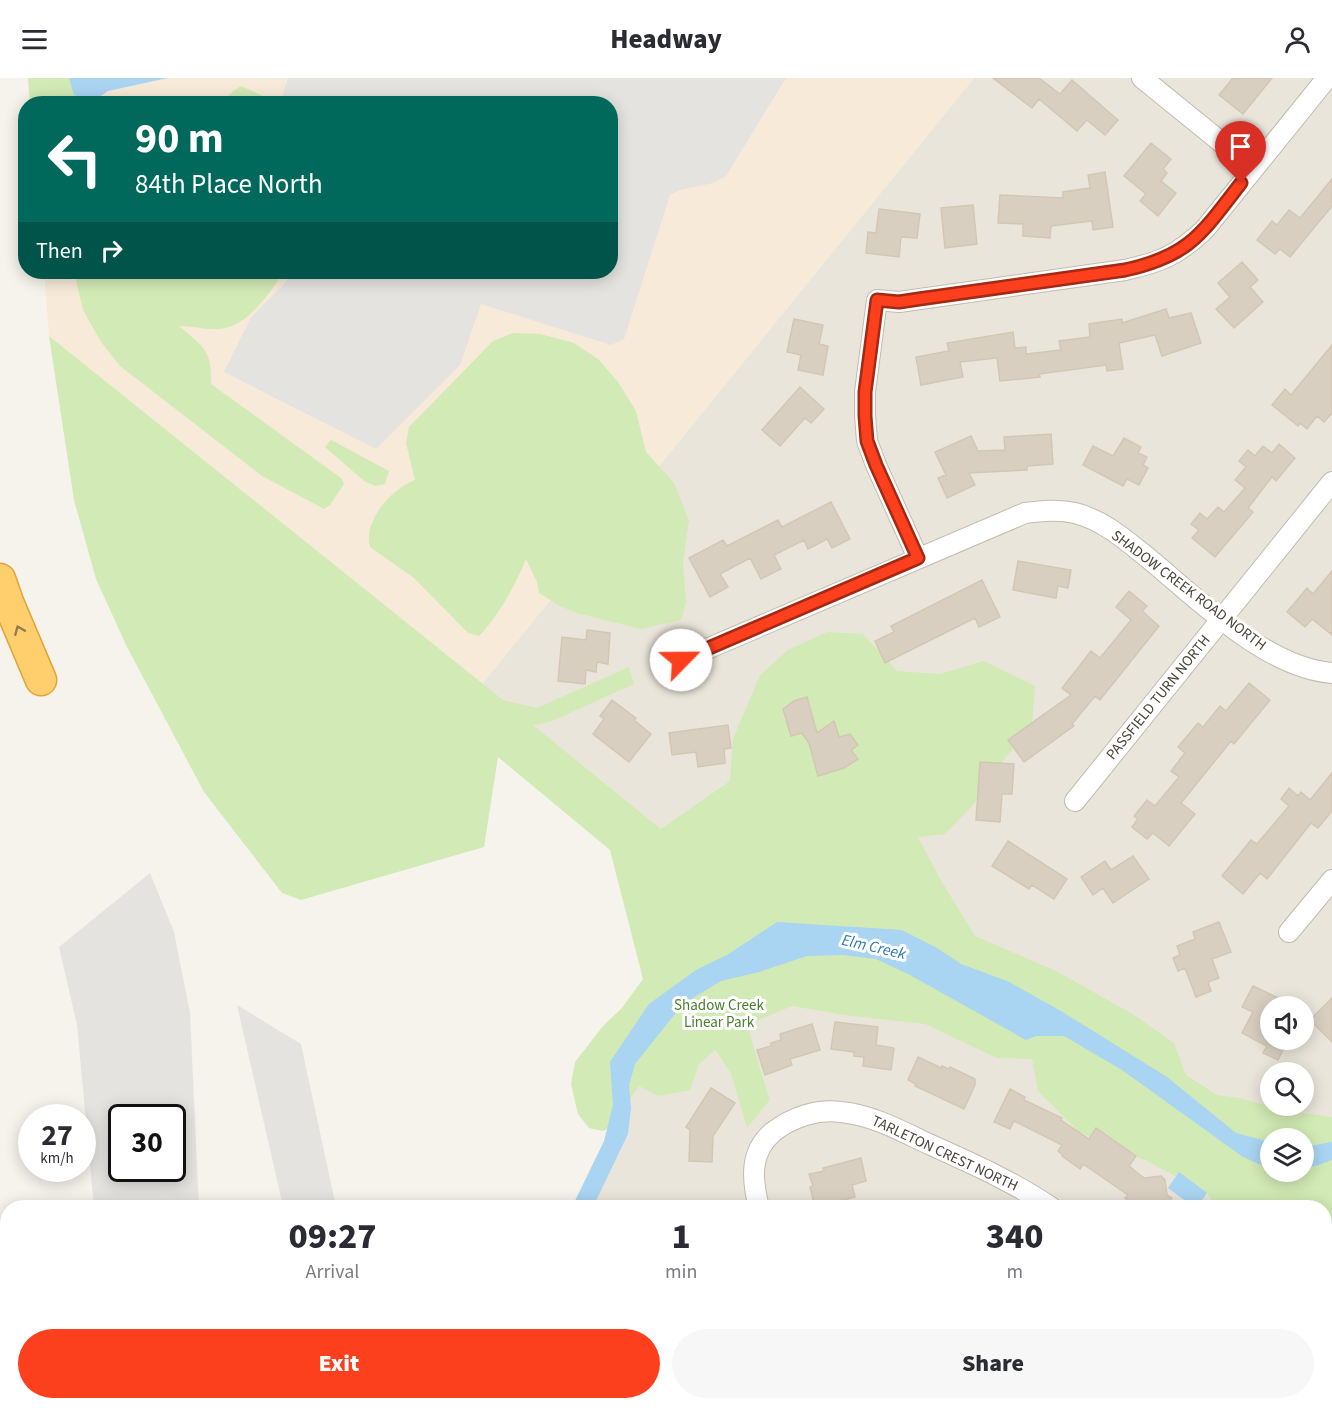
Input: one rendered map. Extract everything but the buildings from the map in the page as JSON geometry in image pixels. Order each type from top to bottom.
[{"type":"highway","points":[[0,579],[41,680]]},
{"type":"street","points":[[1142,78],[1253,168]]},
{"type":"street","points":[[918,558],[867,441],[865,392],[877,300],[909,300],[1125,270],[1149,265],[1172,256],[1189,245],[1205,229],[1327,78]]},
{"type":"street","name":"PASSFIELD TURN NORTH","points":[[1075,801],[1332,482]]},
{"type":"street","name":"SHADOW CREEK ROAD NORTH","points":[[681,660],[1025,513],[1049,510],[1075,513],[1099,522],[1123,537],[1252,642],[1288,662],[1332,673]]},
{"type":"street","points":[[1289,932],[1332,880]]},
{"type":"street","name":"TARLETON CREST NORTH","points":[[758,1200],[753,1172],[759,1151],[768,1137],[789,1120],[821,1112],[842,1112],[866,1117],[1000,1176],[1039,1200]]},
{"type":"shaded area","points":[[108,78],[974,78],[482,684],[49,336],[45,279],[618,279],[618,96],[94,96]]},
{"type":"shaded area","points":[[288,78],[786,78],[726,176],[713,183],[680,190],[670,195],[624,339],[611,345],[481,304],[460,365],[376,449],[224,372],[251,317],[287,279],[618,279],[618,96],[282,96]]},
{"type":"shaded area","points":[[974,78],[1332,78],[1332,1200],[586,1200],[614,1144],[620,1077],[683,1004],[731,1074],[747,1127],[770,1100],[733,981],[661,829],[482,684]]},
{"type":"shaded area","points":[[150,873],[174,932],[190,1013],[199,1200],[93,1200],[92,1182],[96,1182],[96,1104],[84,1104],[77,1025],[59,947]]},
{"type":"shaded area","points":[[237,1005],[301,1044],[334,1200],[282,1200]]},
{"type":"green space","points":[[28,78],[108,78],[94,96],[29,96]]},
{"type":"green space","points":[[241,86],[263,96],[228,96]]},
{"type":"green space","points":[[76,279],[279,279],[249,315],[230,327],[210,329],[179,326],[200,344],[208,356],[211,384],[341,478],[344,484],[330,505],[324,509],[262,476],[120,366],[101,342],[83,310]]},
{"type":"green space","points":[[513,333],[540,334],[574,343],[598,359],[618,382],[636,411],[646,452],[674,483],[689,521],[683,562],[686,603],[681,620],[641,629],[577,613],[539,593],[537,582],[526,559],[506,600],[479,636],[468,633],[414,578],[370,547],[371,527],[381,507],[388,498],[415,480],[406,443],[409,427],[493,341]]},
{"type":"green space","name":"Shadow Creek Linear Park","points":[[49,336],[503,700],[537,708],[629,667],[634,684],[550,722],[533,725],[661,829],[730,781],[733,739],[760,675],[788,650],[827,632],[863,634],[897,671],[940,674],[984,661],[1035,686],[1032,725],[994,772],[973,805],[945,834],[918,837],[975,936],[1056,971],[1131,1013],[1174,1043],[1186,1075],[1217,1095],[1260,1104],[1260,1116],[1314,1114],[1332,1117],[1332,1200],[1211,1200],[1207,1193],[1147,1161],[1079,1132],[1038,1091],[1032,1059],[997,1058],[925,1024],[844,1015],[792,1006],[747,1025],[770,1100],[747,1128],[731,1074],[715,1050],[699,1064],[690,1090],[658,1096],[639,1086],[630,1099],[624,1120],[603,1131],[589,1128],[578,1114],[571,1084],[575,1062],[603,1026],[622,1008],[643,979],[610,850],[498,757],[484,847],[301,900],[282,893],[204,792],[127,647],[96,579],[74,500]]},
{"type":"green space","points":[[331,440],[389,471],[385,484],[375,486],[364,481],[325,447]]},
{"type":"water","points":[[69,78],[168,78],[108,91],[101,96],[74,95]]},
{"type":"water","name":"Elm Creek","points":[[777,922],[902,930],[937,948],[961,964],[1007,981],[1061,1011],[1167,1077],[1236,1133],[1260,1139],[1260,1165],[1243,1157],[1122,1070],[1064,1036],[1036,1036],[1026,1040],[910,975],[876,959],[842,955],[807,956],[759,972],[721,981],[683,1004],[635,1064],[629,1085],[631,1108],[628,1134],[596,1200],[575,1200],[604,1141],[613,1105],[610,1062],[649,1004],[696,970],[727,955]]},
{"type":"water","points":[[1332,1142],[1332,1160],[1314,1166],[1314,1145]]},
{"type":"water","points":[[1179,1172],[1207,1193],[1202,1200],[1184,1200],[1168,1188]]},
{"type":"route","points":[[681,660],[918,558],[867,441],[865,392],[877,300],[899,302],[1149,265],[1172,256],[1189,245],[1205,229],[1241,183]]}]
